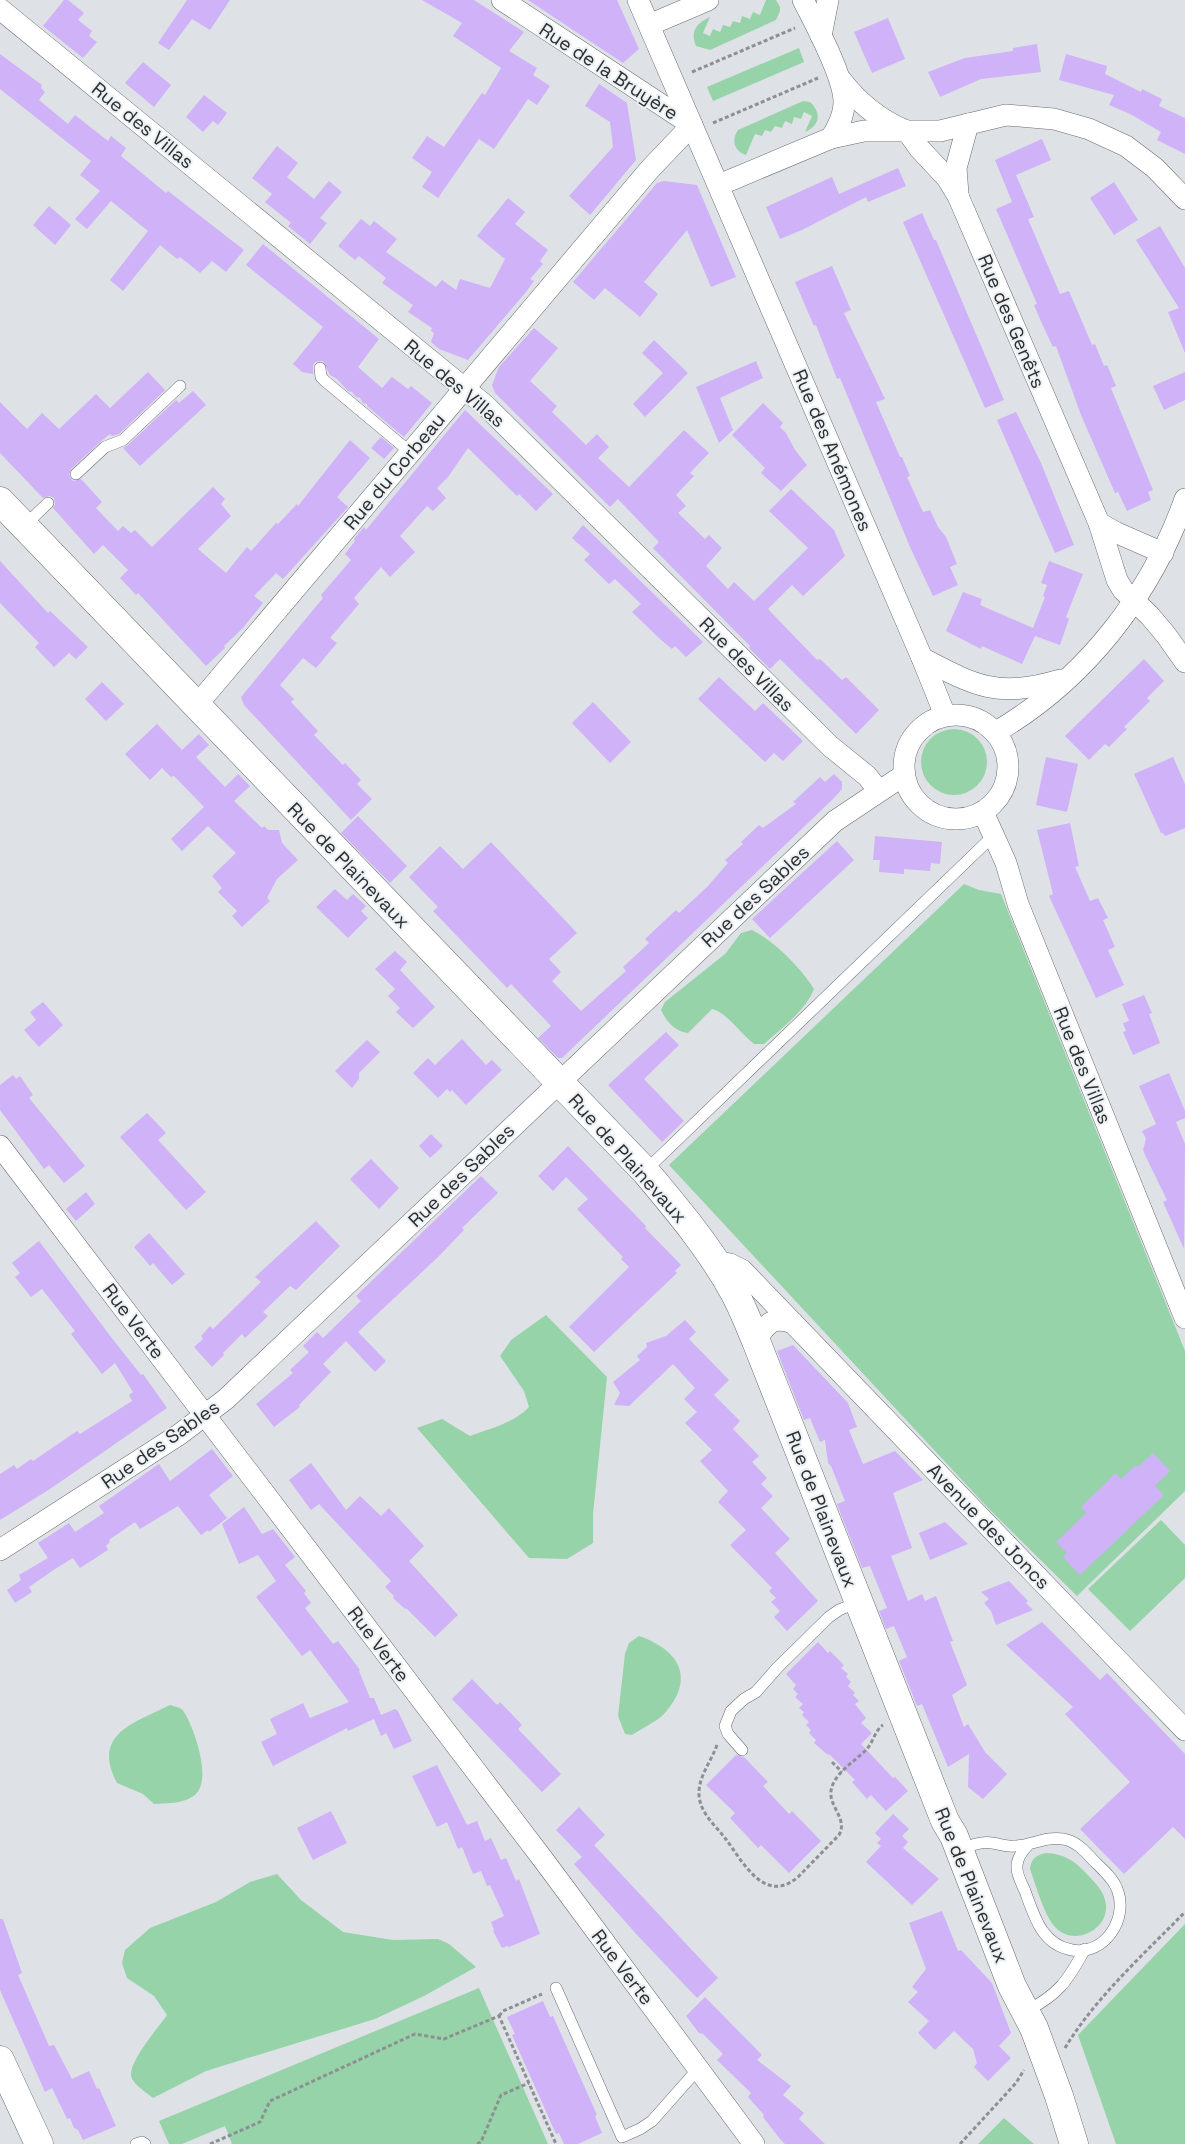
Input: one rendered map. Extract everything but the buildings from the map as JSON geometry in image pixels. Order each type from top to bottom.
[{"type":"street","name":"Rue de la Bruyère","points":[[502,0],[692,125]]},
{"type":"street","name":"Rue des Anémones","points":[[638,0],[945,715]]},
{"type":"street","points":[[649,25],[708,0]]},
{"type":"street","points":[[803,0],[820,36],[829,78],[844,91],[842,116],[831,138]]},
{"type":"street","points":[[820,36],[828,0]]},
{"type":"street","name":"Rue des Villas","points":[[0,9],[486,406],[823,740],[867,776],[879,791]]},
{"type":"street","points":[[829,78],[872,112],[890,124],[907,131]]},
{"type":"street","points":[[719,185],[831,138],[864,131],[940,131],[1006,115],[1018,114],[1054,119],[1083,126],[1109,137],[1142,157],[1168,180],[1185,199]]},
{"type":"street","points":[[958,196],[956,168],[968,124]]},
{"type":"street","name":"Rue du Corbeau","points":[[196,706],[671,144],[692,125]]},
{"type":"street","name":"Rue des Genêts","points":[[907,131],[912,140],[947,178],[958,196],[1099,523],[1117,580],[1134,603],[1160,628],[1185,662]]},
{"type":"street","points":[[996,732],[1029,710],[1068,678],[1101,644],[1134,603],[1163,553],[1185,499]]},
{"type":"street","name":"Rue de Plainevaux","points":[[0,502],[558,1083],[645,1171],[685,1218],[714,1261],[741,1305],[756,1341],[945,1821],[959,1850],[1012,1986],[1045,2057],[1074,2144]]},
{"type":"street","points":[[1099,523],[1114,532],[1163,553]]},
{"type":"street","points":[[922,658],[963,680],[993,688],[1022,689],[1068,678]]},
{"type":"street","points":[[964,714],[981,720],[996,732],[1005,748],[1008,766],[1006,784],[996,800],[983,812],[967,818],[950,819],[933,814],[919,805],[909,791],[904,775],[904,759],[908,744],[917,730],[930,721],[945,715],[964,714]]},
{"type":"street","name":"Rue des Sables","points":[[0,1550],[206,1416],[291,1338],[835,821],[904,775]]},
{"type":"street","name":"Rue des Villas","points":[[983,812],[1006,863],[1018,904],[1185,1318]]},
{"type":"street","name":"Rue Verte","points":[[0,1146],[545,1862],[754,2144]]},
{"type":"street","name":"Avenue des Joncs","points":[[714,1261],[730,1264],[742,1270],[1185,1730]]},
{"type":"street","points":[[756,1341],[764,1327],[773,1322],[782,1319],[793,1323]]},
{"type":"street","points":[[0,2060],[38,2144]]},
{"type":"lane","points":[[320,368],[321,377],[325,381],[410,452]]},
{"type":"lane","points":[[76,474],[105,447],[123,440],[180,386]]},
{"type":"lane","points":[[24,526],[48,503]]},
{"type":"lane","points":[[645,1171],[994,835]]},
{"type":"lane","points":[[742,1750],[728,1734],[725,1726],[730,1711],[756,1692],[778,1667],[829,1618],[839,1610],[858,1602]]},
{"type":"lane","points":[[959,1850],[982,1843],[1013,1847],[1043,1839],[1069,1840],[1085,1852],[1114,1881],[1118,1891],[1121,1909],[1117,1925],[1103,1941],[1085,1949],[1071,1950],[1057,1945],[1040,1928],[1016,1869],[1019,1856],[1029,1844]]},
{"type":"lane","points":[[1025,2012],[1047,2000],[1060,1988],[1068,1979],[1085,1949]]},
{"type":"lane","points":[[556,1988],[622,2137],[652,2121],[698,2069]]},
{"type":"lane","points":[[136,2144],[142,2142],[145,2144]]},
{"type":"path","points":[[692,72],[798,27]]},
{"type":"path","points":[[713,123],[829,78]]},
{"type":"path","points":[[725,1726],[719,1735],[712,1759],[699,1785],[700,1803],[707,1816],[746,1868],[758,1880],[768,1884],[783,1885],[790,1883],[839,1835],[842,1823],[830,1794],[831,1787],[842,1772],[870,1746],[878,1729],[884,1725]]},
{"type":"path","points":[[832,1762],[842,1772]]},
{"type":"path","points":[[1065,2048],[1078,2027],[1134,1964],[1185,1912]]},
{"type":"path","points":[[210,2144],[260,2122],[270,2101],[415,2034],[444,2039],[556,1988]]},
{"type":"path","points":[[498,2016],[556,2144]]},
{"type":"path","points":[[960,2144],[1016,2083],[1022,2075],[1024,2066]]},
{"type":"path","points":[[477,2144],[481,2142],[501,2094],[529,2083]]},
{"type":"green space","points":[[766,0],[776,0],[780,7],[776,20],[710,50],[696,46],[694,32],[705,19],[710,17],[703,33],[710,36],[713,29],[720,32],[723,25],[730,27],[733,21],[740,23],[742,16],[750,19],[753,12],[760,15]]},
{"type":"green space","points":[[799,48],[804,62],[713,101],[707,87]]},
{"type":"green space","points":[[803,101],[810,102],[818,114],[818,119],[810,129],[805,132],[812,116],[804,112],[801,119],[794,117],[792,124],[785,121],[782,128],[775,126],[771,132],[765,130],[762,136],[755,134],[746,155],[736,148],[734,141],[738,130]]},
{"type":"green space","points":[[954,729],[967,732],[977,739],[984,749],[987,762],[984,775],[977,785],[967,792],[954,795],[941,792],[931,785],[924,775],[921,762],[924,749],[931,739],[941,732]]},
{"type":"green space","points":[[964,884],[979,890],[1001,894],[1185,1351],[1185,1491],[1077,1596],[988,1508],[669,1165]]},
{"type":"green space","points":[[752,930],[769,941],[786,956],[802,972],[814,989],[799,1012],[764,1044],[754,1044],[723,1014],[712,1009],[688,1033],[672,1025],[661,1010],[665,1002],[725,954],[741,933]]},
{"type":"green space","points":[[546,1315],[607,1377],[593,1514],[593,1543],[567,1559],[529,1558],[417,1428],[442,1419],[470,1436],[501,1425],[523,1413],[529,1407],[524,1391],[500,1356],[511,1340]]},
{"type":"green space","points":[[1161,1520],[1185,1545],[1185,1578],[1130,1631],[1088,1589]]},
{"type":"green space","points":[[639,1636],[665,1649],[679,1667],[681,1678],[674,1701],[664,1714],[632,1735],[625,1734],[618,1716],[625,1654],[629,1643]]},
{"type":"green space","points":[[170,1705],[181,1709],[188,1719],[200,1753],[202,1777],[196,1794],[187,1800],[154,1804],[143,1794],[117,1783],[110,1766],[109,1753],[113,1742],[120,1732]]},
{"type":"green space","points":[[1046,1853],[1063,1856],[1072,1861],[1085,1872],[1102,1892],[1106,1910],[1104,1919],[1091,1932],[1073,1936],[1064,1934],[1056,1928],[1048,1916],[1030,1869],[1035,1858]]},
{"type":"green space","points":[[277,1874],[301,1900],[343,1932],[393,1940],[438,1939],[449,1944],[476,1967],[424,1996],[375,2019],[206,2071],[153,2098],[134,2082],[131,2073],[138,2056],[167,2015],[154,1996],[127,1978],[122,1963],[125,1950],[150,1928],[216,1902],[250,1882]]},
{"type":"green space","points":[[1185,1924],[1185,2144],[1116,2144],[1078,2035]]},
{"type":"green space","points":[[479,1988],[548,2144],[232,2144],[225,2126],[182,2144],[169,2144],[159,2121]]},
{"type":"green space","points":[[1004,2118],[1034,2144],[978,2144]]}]
